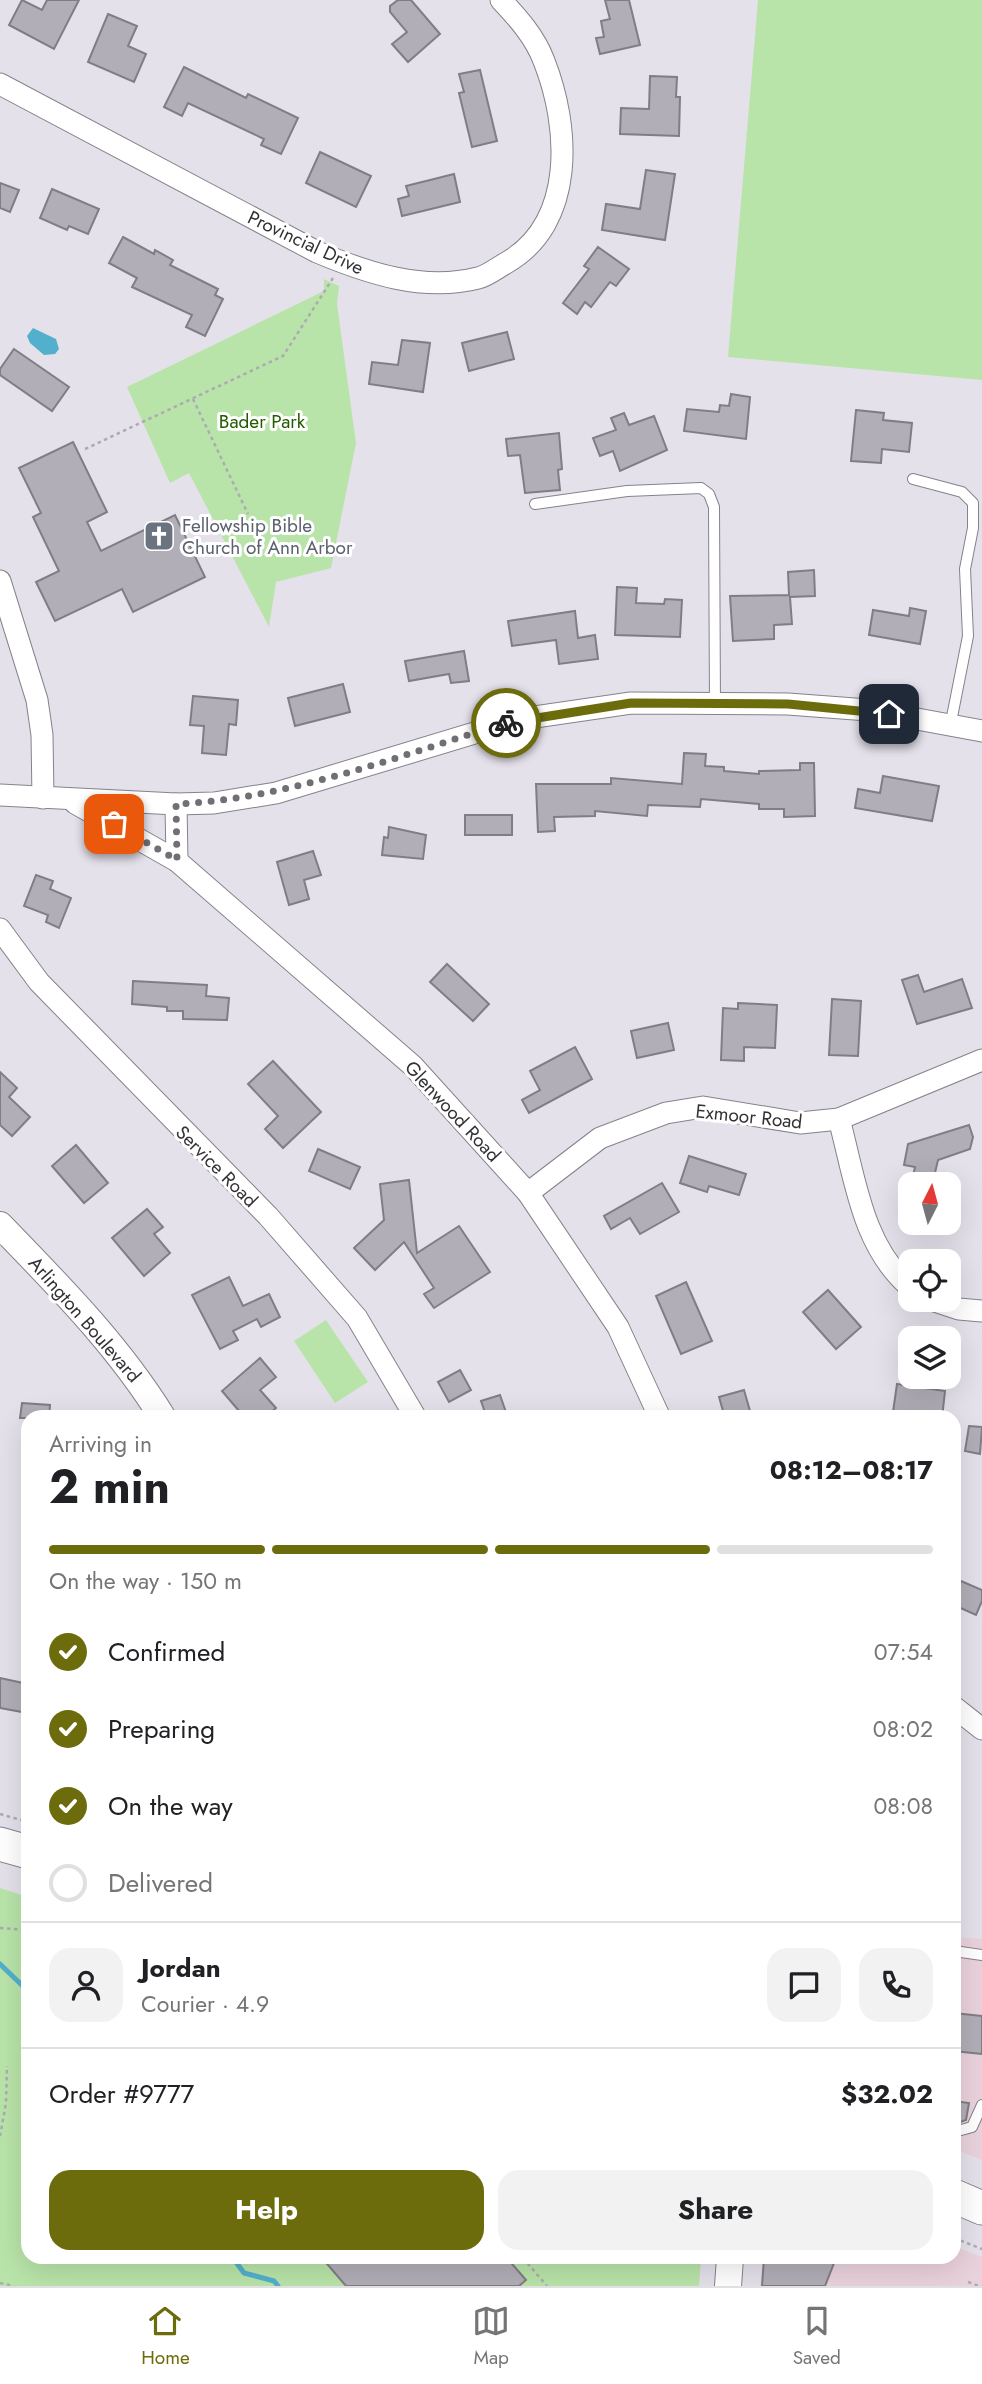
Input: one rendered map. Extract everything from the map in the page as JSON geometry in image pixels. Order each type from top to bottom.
[{"type":"main road","points":[[0,1844],[21,1850]]},
{"type":"main road","points":[[961,2199],[982,2208]]},
{"type":"street","name":"Provincial Drive","points":[[0,84],[317,252],[343,263],[383,276],[434,283],[480,278],[523,253],[549,219],[556,197],[563,145],[557,107],[544,59],[531,35],[501,0]]},
{"type":"street","points":[[0,581],[37,700],[42,736],[43,798]]},
{"type":"street","points":[[0,795],[176,804],[214,803],[276,793],[521,719],[631,703],[788,704],[868,710],[982,731]]},
{"type":"street","name":"Glenwood Road","points":[[72,800],[177,860],[413,1066],[528,1193],[618,1327],[656,1410]]},
{"type":"street","points":[[176,804],[177,860]]},
{"type":"street","name":"Service Road","points":[[0,929],[39,982],[268,1216],[357,1318],[411,1410]]},
{"type":"street","name":"Exmoor Road","points":[[528,1193],[600,1138],[666,1113],[703,1107],[800,1123],[839,1119],[982,1060]]},
{"type":"street","points":[[839,1119],[869,1229],[878,1252],[898,1277]]},
{"type":"street","name":"Arlington Boulevard","points":[[0,1225],[68,1295],[134,1370],[158,1410]]},
{"type":"street","points":[[961,1309],[982,1311]]},
{"type":"street","points":[[961,1712],[982,1729]]},
{"type":"street","points":[[728,2286],[730,2264]]},
{"type":"lane","points":[[914,479],[962,492],[973,503],[973,528],[965,569],[968,636],[950,727]]},
{"type":"lane","points":[[536,504],[627,491],[701,488],[709,494],[714,507],[715,704]]},
{"type":"lane","points":[[961,1952],[982,1955]]},
{"type":"lane","points":[[961,2130],[972,2127],[982,2105]]},
{"type":"path","points":[[85,449],[283,356],[343,263]]},
{"type":"path","points":[[193,399],[248,513]]},
{"type":"path","points":[[0,1814],[21,1820]]},
{"type":"path","points":[[0,1928],[21,1930]]},
{"type":"path","points":[[0,2134],[7,2066]]},
{"type":"path","points":[[961,2241],[982,2249]]},
{"type":"path","points":[[528,2264],[547,2286]]},
{"type":"path","points":[[968,2282],[979,2286]]},
{"type":"path","points":[[0,2283],[14,2286]]},
{"type":"shaded area","points":[[961,1938],[982,1939],[982,2160],[961,2152]]},
{"type":"shaded area","points":[[961,2249],[982,2257],[982,2286],[760,2286],[762,2264],[961,2264]]},
{"type":"green space","points":[[758,0],[982,0],[982,380],[728,357]]},
{"type":"green space","name":"Bader Park","points":[[324,279],[339,286],[337,304],[356,443],[331,568],[276,582],[269,627],[189,473],[170,483],[127,387],[324,291]]},
{"type":"green space","points":[[326,1320],[368,1382],[335,1403],[294,1341]]},
{"type":"green space","points":[[0,1888],[21,1895],[21,2264],[701,2264],[699,2286],[0,2286]]},
{"type":"water","points":[[33,328],[56,339],[59,349],[55,354],[44,355],[30,343],[27,336]]},
{"type":"building","points":[[22,0],[42,10],[47,0],[79,0],[54,49],[9,25]]},
{"type":"building","points":[[398,0],[411,0],[440,34],[408,62],[392,44],[407,32],[390,12],[390,6]]},
{"type":"building","points":[[605,0],[629,0],[640,45],[600,54],[596,38],[604,37],[601,21],[610,19]]},
{"type":"building","points":[[108,14],[137,26],[128,46],[146,54],[134,82],[88,62]]},
{"type":"building","points":[[184,67],[246,98],[248,94],[298,118],[281,154],[261,145],[264,139],[188,103],[182,116],[164,107]]},
{"type":"building","points":[[480,70],[497,141],[472,147],[459,93],[464,92],[459,74]]},
{"type":"building","points":[[650,76],[677,77],[676,97],[680,97],[679,136],[620,134],[621,108],[649,109]]},
{"type":"building","points":[[320,152],[371,176],[356,207],[306,183]]},
{"type":"building","points":[[646,170],[675,174],[665,240],[602,230],[606,204],[640,209]]},
{"type":"building","points":[[454,174],[460,202],[402,216],[398,199],[409,196],[406,186]]},
{"type":"building","points":[[0,183],[19,190],[10,212],[0,208]]},
{"type":"building","points":[[52,189],[99,209],[88,234],[69,226],[67,230],[40,218]]},
{"type":"building","points":[[123,237],[154,254],[155,250],[173,260],[170,265],[218,289],[215,295],[223,299],[205,336],[186,327],[192,315],[132,287],[137,278],[109,263]]},
{"type":"building","points":[[598,247],[629,269],[616,286],[610,282],[591,307],[585,302],[577,314],[563,303],[589,269],[584,266]]},
{"type":"building","points":[[507,332],[514,359],[469,371],[462,343]]},
{"type":"building","points":[[402,340],[430,343],[423,392],[369,384],[372,362],[398,365]]},
{"type":"building","points":[[14,349],[69,387],[52,411],[0,375],[0,369]]},
{"type":"building","points":[[731,394],[750,397],[746,439],[684,431],[687,409],[719,412],[720,405],[729,406]]},
{"type":"building","points":[[856,410],[884,413],[883,420],[912,423],[909,452],[882,449],[881,463],[851,461]]},
{"type":"building","points":[[624,413],[629,425],[654,416],[667,450],[620,471],[613,451],[600,456],[593,438],[616,430],[611,418]]},
{"type":"building","points":[[559,433],[562,469],[558,470],[560,490],[525,493],[520,455],[508,456],[506,439]]},
{"type":"building","name":"Fellowship Bible Church of Ann Arbor","points":[[73,442],[107,512],[87,522],[101,551],[175,515],[205,577],[133,612],[122,589],[55,621],[36,582],[59,571],[33,517],[41,513],[19,468]]},
{"type":"building","points":[[814,570],[815,596],[790,597],[792,624],[774,625],[774,639],[733,641],[730,596],[789,595],[788,572]]},
{"type":"building","points":[[617,587],[637,588],[636,603],[664,604],[665,599],[682,600],[680,637],[615,635]]},
{"type":"building","points":[[910,608],[926,611],[920,644],[869,635],[873,610],[909,616]]},
{"type":"building","points":[[575,611],[578,638],[595,635],[598,659],[559,664],[556,640],[512,646],[508,621]]},
{"type":"building","points":[[464,651],[469,681],[451,683],[449,674],[409,681],[405,661]]},
{"type":"building","points":[[343,684],[350,712],[295,726],[288,698]]},
{"type":"building","points":[[193,696],[238,700],[236,725],[229,724],[226,755],[202,753],[204,726],[190,725]]},
{"type":"building","points":[[684,753],[706,754],[705,766],[724,767],[724,771],[759,774],[759,771],[800,770],[800,763],[814,763],[815,816],[784,817],[784,809],[759,809],[759,804],[701,799],[700,807],[648,805],[647,816],[595,811],[595,816],[554,817],[555,831],[538,832],[536,784],[611,784],[611,778],[682,784]]},
{"type":"building","points":[[883,776],[939,786],[932,821],[855,808],[858,789],[880,793]]},
{"type":"building","points":[[465,815],[512,815],[512,835],[465,835]]},
{"type":"building","points":[[389,827],[426,835],[423,859],[382,855],[384,837],[388,838]]},
{"type":"building","points":[[313,851],[321,875],[304,880],[309,899],[289,905],[277,862]]},
{"type":"building","points":[[36,875],[53,881],[50,889],[71,898],[59,928],[46,922],[48,915],[24,906]]},
{"type":"building","points":[[447,964],[489,1004],[473,1021],[430,982]]},
{"type":"building","points":[[918,975],[924,992],[962,979],[972,1008],[917,1024],[902,980]]},
{"type":"building","points":[[133,981],[207,985],[206,996],[229,998],[227,1020],[183,1019],[183,1011],[167,1011],[167,1007],[132,1004]]},
{"type":"building","points":[[832,999],[861,1001],[858,1056],[829,1055]]},
{"type":"building","points":[[738,1003],[777,1005],[775,1048],[744,1047],[744,1061],[721,1060],[723,1008],[738,1009]]},
{"type":"building","points":[[668,1023],[674,1050],[637,1058],[631,1031]]},
{"type":"building","points":[[575,1047],[592,1079],[529,1113],[522,1100],[540,1090],[530,1071]]},
{"type":"building","points":[[273,1061],[321,1112],[283,1148],[265,1129],[278,1116],[248,1084]]},
{"type":"building","points":[[0,1072],[17,1088],[9,1097],[30,1117],[12,1136],[0,1125]]},
{"type":"building","points":[[969,1125],[973,1137],[970,1149],[938,1160],[935,1172],[914,1172],[915,1167],[904,1165],[908,1144]]},
{"type":"building","points":[[76,1145],[108,1183],[84,1203],[52,1166]]},
{"type":"building","points":[[318,1149],[360,1167],[350,1189],[309,1171]]},
{"type":"building","points":[[689,1156],[746,1174],[739,1195],[709,1186],[707,1192],[680,1183]]},
{"type":"building","points":[[409,1180],[417,1253],[459,1226],[490,1272],[434,1308],[424,1294],[434,1288],[404,1242],[375,1270],[354,1248],[384,1220],[380,1184]]},
{"type":"building","points":[[662,1183],[679,1212],[640,1234],[630,1218],[611,1229],[604,1216]]},
{"type":"building","points":[[147,1209],[163,1227],[154,1234],[170,1253],[144,1276],[112,1238]]},
{"type":"building","points":[[229,1277],[243,1306],[269,1294],[280,1317],[261,1327],[257,1319],[233,1331],[238,1340],[220,1349],[192,1295]]},
{"type":"building","points":[[686,1282],[712,1341],[681,1354],[656,1296]]},
{"type":"building","points":[[828,1290],[861,1327],[836,1349],[803,1312]]},
{"type":"building","points":[[260,1358],[276,1377],[260,1390],[276,1408],[238,1410],[222,1391]]},
{"type":"building","points":[[460,1370],[471,1390],[449,1402],[438,1382]]},
{"type":"building","points":[[897,1384],[898,1389],[945,1391],[943,1410],[893,1410]]},
{"type":"building","points":[[744,1390],[750,1410],[723,1410],[719,1397]]},
{"type":"building","points":[[500,1395],[505,1410],[484,1410],[481,1401]]},
{"type":"building","points":[[22,1403],[50,1405],[50,1410],[21,1410]]},
{"type":"building","points":[[969,1426],[982,1427],[980,1454],[965,1451]]},
{"type":"building","points":[[961,1581],[982,1590],[982,1601],[976,1615],[961,1608]]},
{"type":"building","points":[[0,1678],[21,1682],[21,1712],[0,1708]]},
{"type":"building","points":[[961,2014],[982,2016],[982,2054],[961,2052]]},
{"type":"building","points":[[961,2102],[969,2103],[966,2120],[961,2122]]},
{"type":"building","points":[[327,2264],[512,2264],[526,2280],[519,2286],[346,2286]]},
{"type":"building","points":[[764,2264],[834,2264],[825,2286],[762,2286]]},
{"type":"waterway","points":[[0,1964],[21,1984]]},
{"type":"waterway","points":[[237,2264],[244,2273],[274,2281],[278,2286]]},
{"type":"way so far","points":[[114,824],[177,860],[176,804],[214,803],[276,793],[506,723]]},
{"type":"place","name":"Fellowship Bible Church of Ann Arbor","points":[[159,536]]},
{"type":"route","points":[[506,723],[605,705],[631,703],[788,704],[889,714]]}]
